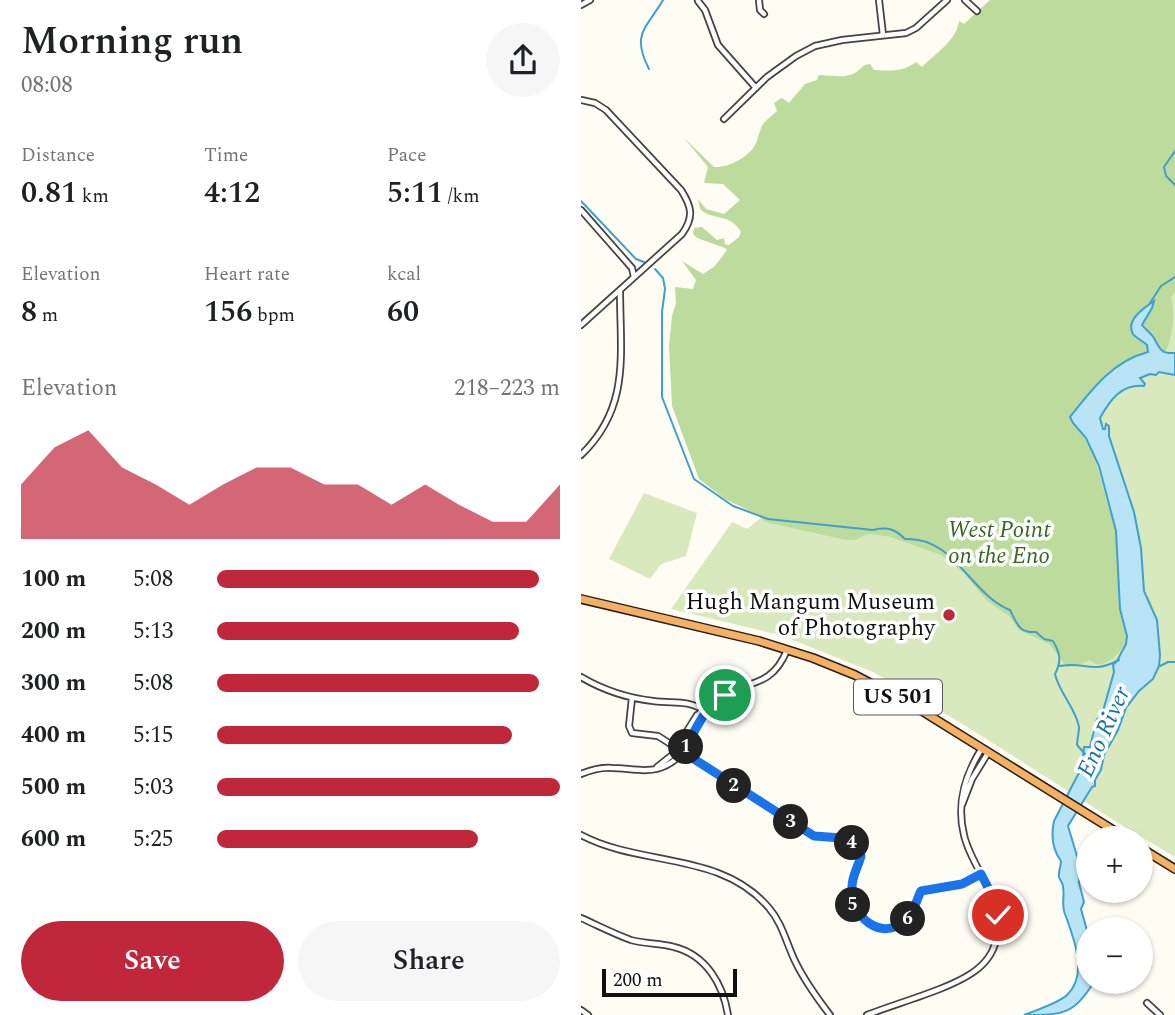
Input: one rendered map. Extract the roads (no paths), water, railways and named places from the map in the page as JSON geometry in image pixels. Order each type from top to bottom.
[{"type":"highway","name":"US 501","points":[[581,599],[788,649],[834,666],[892,693],[1106,826]]},
{"type":"highway","points":[[1153,855],[1175,869]]},
{"type":"street","points":[[581,5],[590,0]]},
{"type":"street","points":[[759,0],[760,10],[764,14]]},
{"type":"street","points":[[879,0],[883,35]]},
{"type":"street","points":[[725,119],[781,65],[815,46],[858,37],[906,33],[916,28],[947,0]]},
{"type":"street","points":[[965,0],[977,11]]},
{"type":"street","points":[[698,1],[705,10],[718,45],[756,88]]},
{"type":"street","points":[[581,100],[595,103],[606,110],[681,190],[690,206],[690,220],[683,234],[581,325]]},
{"type":"street","points":[[581,210],[632,268],[634,277]]},
{"type":"street","points":[[581,454],[604,427],[616,401],[620,372],[620,290]]},
{"type":"street","points":[[656,768],[677,748],[697,715],[706,711],[722,696],[775,673],[788,649]]},
{"type":"street","points":[[581,677],[632,698],[688,702],[706,711]]},
{"type":"street","points":[[632,698],[630,731],[634,734],[658,736],[814,836],[842,838],[855,845],[861,856],[852,883],[852,900],[858,914],[870,925],[886,928],[901,924],[912,913],[921,891],[962,884],[981,874]]},
{"type":"street","points":[[581,774],[605,768],[656,768],[672,762],[683,752],[706,711]]},
{"type":"street","points":[[867,1015],[967,976],[987,960],[997,939],[999,920],[996,903],[965,842],[961,821],[966,777],[985,750]]},
{"type":"street","points":[[581,835],[606,846],[711,869],[758,897],[780,922],[798,966],[830,1015]]},
{"type":"street","points":[[581,918],[631,940],[675,947],[694,957],[720,985],[728,1015]]},
{"type":"street","points":[[1147,1003],[1160,1015]]},
{"type":"street","points":[[581,1010],[588,1015]]},
{"type":"water","name":"Eno River","points":[[1154,301],[1142,325],[1153,336],[1161,350],[1175,353],[1175,375],[1159,372],[1140,378],[1144,386],[1129,388],[1117,394],[1100,418],[1103,429],[1106,424],[1109,426],[1109,436],[1134,512],[1141,548],[1144,591],[1157,620],[1159,666],[1153,679],[1126,708],[1104,755],[1095,786],[1068,826],[1076,853],[1076,903],[1084,903],[1081,909],[1083,917],[1076,917],[1076,951],[1064,911],[1063,886],[1059,875],[1061,861],[1054,847],[1053,826],[1086,759],[1083,757],[1084,747],[1090,747],[1114,672],[1113,665],[1126,644],[1127,636],[1120,609],[1116,531],[1099,466],[1086,438],[1070,417],[1104,377],[1124,362],[1148,352],[1147,345],[1133,334],[1131,329],[1137,314]]},
{"type":"water","points":[[1076,980],[1076,994],[1086,994],[1073,1007],[1058,1013],[1024,1015],[1064,998]]},
{"type":"waterway","points":[[649,69],[641,48],[641,39],[646,25],[663,0]]},
{"type":"waterway","points":[[1175,151],[1164,167],[1166,176],[1175,185]]},
{"type":"waterway","points":[[581,201],[636,259],[644,262]]},
{"type":"waterway","name":"Eno River","points":[[655,269],[663,278],[665,289],[662,312],[662,397],[694,479],[733,506],[768,519],[886,529],[905,539],[922,541],[949,556],[984,592],[1010,610],[1022,629],[1036,632],[1044,639],[1053,641],[1059,657],[1055,674],[1077,720],[1077,745],[1085,754]]},
{"type":"waterway","points":[[1150,303],[1161,286],[1175,277]]},
{"type":"waterway","points":[[1060,666],[1101,667],[1119,660]]},
{"type":"waterway","points":[[1160,666],[1175,662]]},
{"type":"place","name":"Hugh Mangum Museum of Photography","points":[[949,615]]},
{"type":"park label","name":"West Point on the Eno","points":[[999,543]]}]
